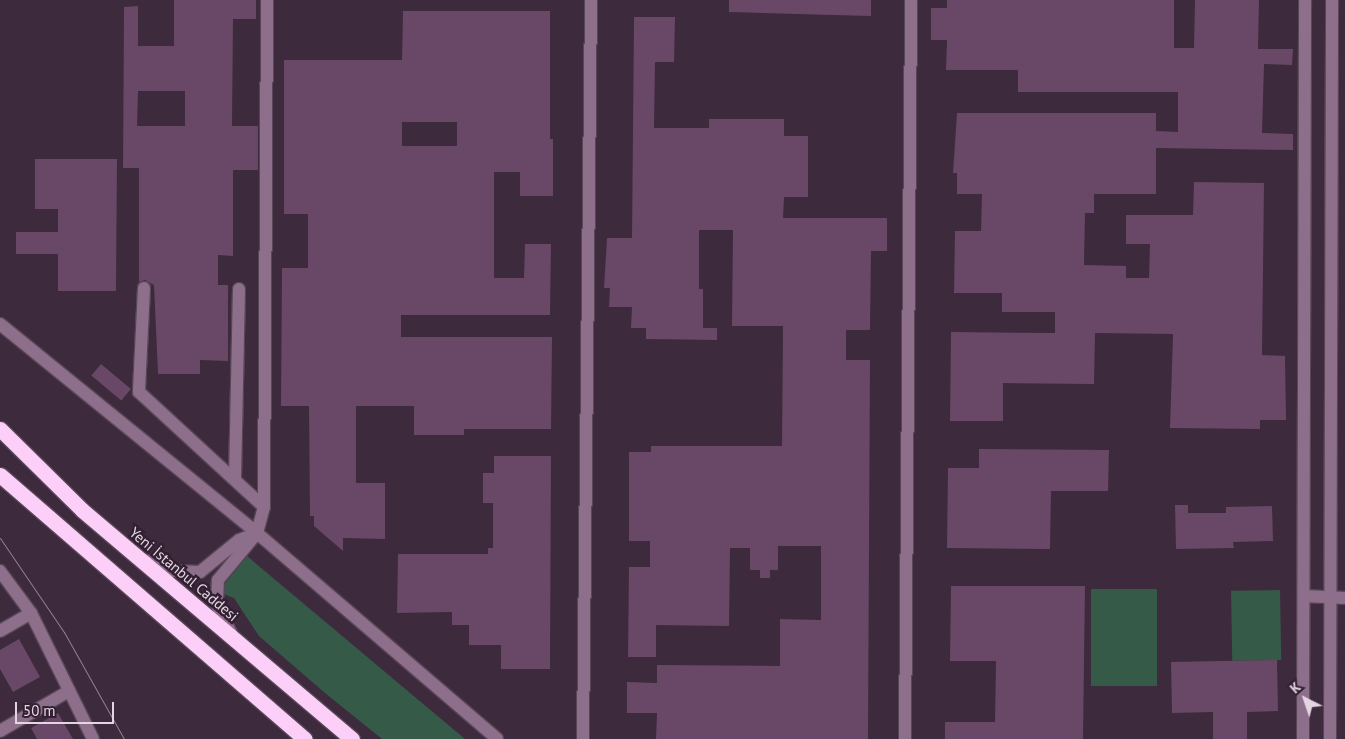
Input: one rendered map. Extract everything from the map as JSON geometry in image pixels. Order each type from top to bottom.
[{"type":"highway","name":"Yeni İstanbul Caddesi","points":[[0,429],[82,510],[134,556],[352,739]]},
{"type":"highway","points":[[0,475],[303,738]]},
{"type":"street","points":[[233,638],[217,605],[218,580],[257,533],[264,507],[267,0]]},
{"type":"street","points":[[583,739],[591,0]]},
{"type":"street","points":[[906,739],[911,0]]},
{"type":"street","points":[[1303,739],[1305,596],[1305,0]]},
{"type":"street","points":[[1330,739],[1339,598],[1332,0]]},
{"type":"street","points":[[144,288],[139,392],[264,507]]},
{"type":"street","points":[[234,479],[239,289]]},
{"type":"street","points":[[0,324],[257,533],[497,739]]},
{"type":"street","points":[[134,556],[174,571],[200,572],[239,540],[257,533]]},
{"type":"street","points":[[0,571],[31,613],[93,739]]},
{"type":"street","points":[[1305,596],[1339,598]]},
{"type":"street","points":[[0,631],[31,613]]},
{"type":"street","points":[[0,731],[69,691]]},
{"type":"green space","points":[[247,556],[465,739],[382,739],[325,693],[259,636],[234,598],[218,592]]},
{"type":"green space","points":[[1091,589],[1157,589],[1157,686],[1091,686]]},
{"type":"green space","points":[[1280,590],[1281,660],[1232,661],[1231,591]]},
{"type":"building","points":[[174,0],[256,0],[256,19],[233,19],[232,126],[258,126],[258,170],[233,170],[233,256],[218,255],[218,285],[228,285],[228,361],[200,360],[200,374],[158,374],[154,285],[145,280],[139,282],[139,168],[123,168],[124,7],[138,6],[138,46],[174,46]],"holes":[[[138,91],[185,91],[185,126],[137,126]]]},
{"type":"building","points":[[729,0],[871,0],[871,16],[729,12]]},
{"type":"building","points":[[947,0],[1174,0],[1174,48],[1194,48],[1195,0],[1259,0],[1258,49],[1293,49],[1292,65],[1264,64],[1262,133],[1293,134],[1293,150],[1156,148],[1156,194],[1094,194],[1094,213],[1085,213],[1084,265],[1126,266],[1126,278],[1149,278],[1150,244],[1126,244],[1126,215],[1193,215],[1194,182],[1264,183],[1262,355],[1285,356],[1286,420],[1260,420],[1260,429],[1170,428],[1173,334],[1095,333],[1094,384],[1003,383],[1003,421],[950,421],[951,332],[1055,333],[1055,312],[1002,312],[1002,293],[954,293],[955,231],[981,231],[982,194],[957,194],[957,173],[953,173],[957,113],[1156,113],[1156,131],[1178,132],[1178,92],[1018,92],[1018,70],[946,70],[947,40],[931,40],[931,8],[947,8]]},
{"type":"building","points":[[403,11],[550,11],[550,139],[553,139],[553,196],[520,196],[520,172],[494,172],[494,278],[524,278],[525,244],[551,244],[550,315],[401,315],[401,337],[552,337],[551,429],[464,429],[464,435],[414,435],[414,406],[356,406],[356,483],[385,483],[385,539],[343,538],[343,551],[314,526],[314,516],[310,516],[309,406],[281,406],[282,268],[308,268],[308,214],[284,214],[284,60],[402,60]],"holes":[[[402,122],[457,122],[457,146],[402,146]]]},
{"type":"building","points":[[634,17],[675,17],[674,62],[655,62],[654,128],[709,128],[709,119],[784,119],[784,136],[808,136],[808,197],[784,197],[783,218],[887,218],[887,251],[871,251],[870,330],[846,330],[846,360],[870,360],[868,739],[656,739],[657,713],[627,713],[627,682],[657,683],[657,665],[780,666],[780,619],[821,620],[821,546],[778,546],[778,570],[770,570],[770,578],[760,578],[760,570],[750,570],[750,548],[730,548],[729,626],[656,625],[656,657],[628,657],[629,567],[650,567],[650,541],[629,541],[629,452],[651,452],[651,446],[782,446],[783,326],[732,326],[733,230],[699,230],[699,289],[703,289],[703,328],[717,328],[717,340],[646,339],[646,328],[631,328],[632,307],[609,307],[610,288],[604,288],[607,238],[632,238]]},
{"type":"building","points":[[35,159],[117,159],[116,291],[58,291],[58,254],[16,254],[16,232],[58,232],[58,209],[35,209]]},
{"type":"building","points":[[101,364],[131,389],[121,401],[91,375]]},
{"type":"building","points":[[979,449],[1109,450],[1108,491],[1051,491],[1050,549],[947,548],[948,468],[979,468]]},
{"type":"building","points":[[494,456],[551,456],[550,669],[501,669],[501,645],[469,645],[469,625],[452,625],[452,612],[397,613],[398,554],[488,554],[488,548],[493,548],[493,503],[483,503],[483,473],[494,473]]},
{"type":"building","points":[[1175,505],[1188,505],[1188,513],[1226,513],[1226,507],[1272,506],[1273,541],[1233,542],[1234,548],[1176,549]]},
{"type":"building","points":[[951,586],[1085,586],[1083,739],[945,739],[945,722],[995,722],[996,661],[950,661]]},
{"type":"building","points":[[19,639],[40,677],[13,692],[0,669],[0,650]]},
{"type":"building","points":[[1277,660],[1278,711],[1247,712],[1247,739],[1213,739],[1213,712],[1172,713],[1171,662]]},
{"type":"building","points":[[58,713],[73,739],[37,739],[31,728]]},
{"type":"tram line","points":[[0,538],[64,632],[124,739]]}]
